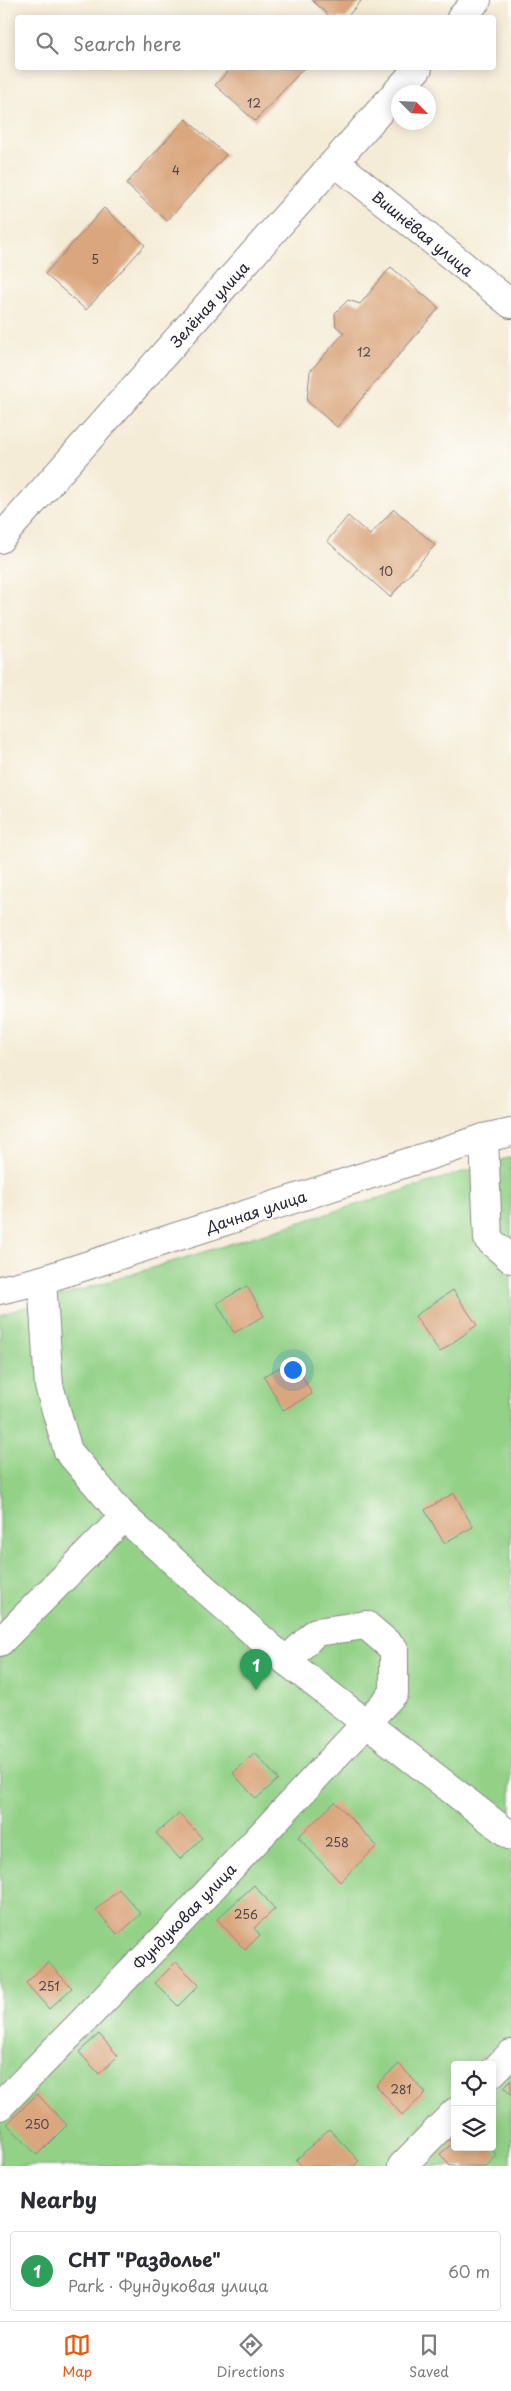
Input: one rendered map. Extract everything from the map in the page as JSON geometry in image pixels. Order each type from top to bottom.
[{"type":"street","points":[[464,15],[477,0]]},
{"type":"street","name":"Зелёная улица","points":[[0,539],[416,70]]},
{"type":"street","name":"Вишнёвая улица","points":[[335,162],[511,304]]},
{"type":"street","name":"Дачная улица","points":[[0,1290],[42,1280],[484,1138],[511,1132]]},
{"type":"street","points":[[484,1138],[488,1239],[511,1259]]},
{"type":"street","points":[[42,1280],[49,1386],[68,1451],[124,1517],[286,1661],[511,1836]]},
{"type":"street","points":[[0,1642],[124,1517]]},
{"type":"street","name":"Фундуковая улица","points":[[0,2106],[182,1920],[394,1693],[394,1649],[366,1625],[316,1632],[286,1661]]},
{"type":"street","points":[[496,2069],[511,2054]]},
{"type":"street","points":[[402,2166],[451,2116]]},
{"type":"green space","points":[[511,1157],[511,2166],[0,2166],[0,1315]]},
{"type":"building","points":[[312,0],[362,0],[349,15],[328,15]]},
{"type":"building","points":[[229,70],[302,70],[255,121],[215,85]]},
{"type":"building","points":[[186,119],[226,155],[167,221],[126,184]]},
{"type":"building","points":[[104,208],[145,245],[86,310],[45,274]]},
{"type":"building","points":[[391,267],[439,308],[337,427],[307,401],[310,371],[344,333],[336,326],[335,313],[348,300],[360,304]]},
{"type":"building","points":[[394,509],[435,545],[390,597],[327,541],[348,516],[370,535]]},
{"type":"building","points":[[247,1286],[264,1316],[234,1333],[217,1303]]},
{"type":"building","points":[[453,1290],[477,1325],[440,1352],[415,1316]]},
{"type":"building","points":[[293,1360],[312,1394],[283,1410],[264,1376]]},
{"type":"building","points":[[454,1493],[473,1527],[444,1543],[425,1510]]},
{"type":"building","points":[[255,1753],[278,1779],[256,1799],[233,1773]]},
{"type":"building","points":[[335,1802],[377,1846],[340,1882],[298,1837]]},
{"type":"building","points":[[179,1813],[202,1838],[180,1859],[156,1833]]},
{"type":"building","points":[[254,1885],[275,1909],[254,1928],[260,1935],[245,1950],[217,1919]]},
{"type":"building","points":[[119,1889],[141,1914],[118,1935],[96,1910]]},
{"type":"building","points":[[48,1962],[72,1988],[49,2009],[26,1983]]},
{"type":"building","points":[[176,1962],[199,1985],[178,2006],[155,1983]]},
{"type":"building","points":[[99,2034],[118,2056],[99,2074],[79,2052]]},
{"type":"building","points":[[399,2064],[426,2093],[402,2115],[376,2085]]},
{"type":"building","points":[[511,2080],[511,2095],[504,2087]]},
{"type":"building","points":[[37,2094],[67,2125],[37,2155],[7,2124]]},
{"type":"building","points":[[329,2129],[359,2161],[354,2166],[302,2166],[296,2160]]},
{"type":"building","points":[[451,2133],[451,2143],[446,2137]]},
{"type":"building","points":[[451,2145],[451,2151],[493,2151],[497,2156],[486,2166],[450,2166],[440,2154]]},
{"type":"place","name":"СНТ \"Раздолье\"","points":[[256,1690]]}]
